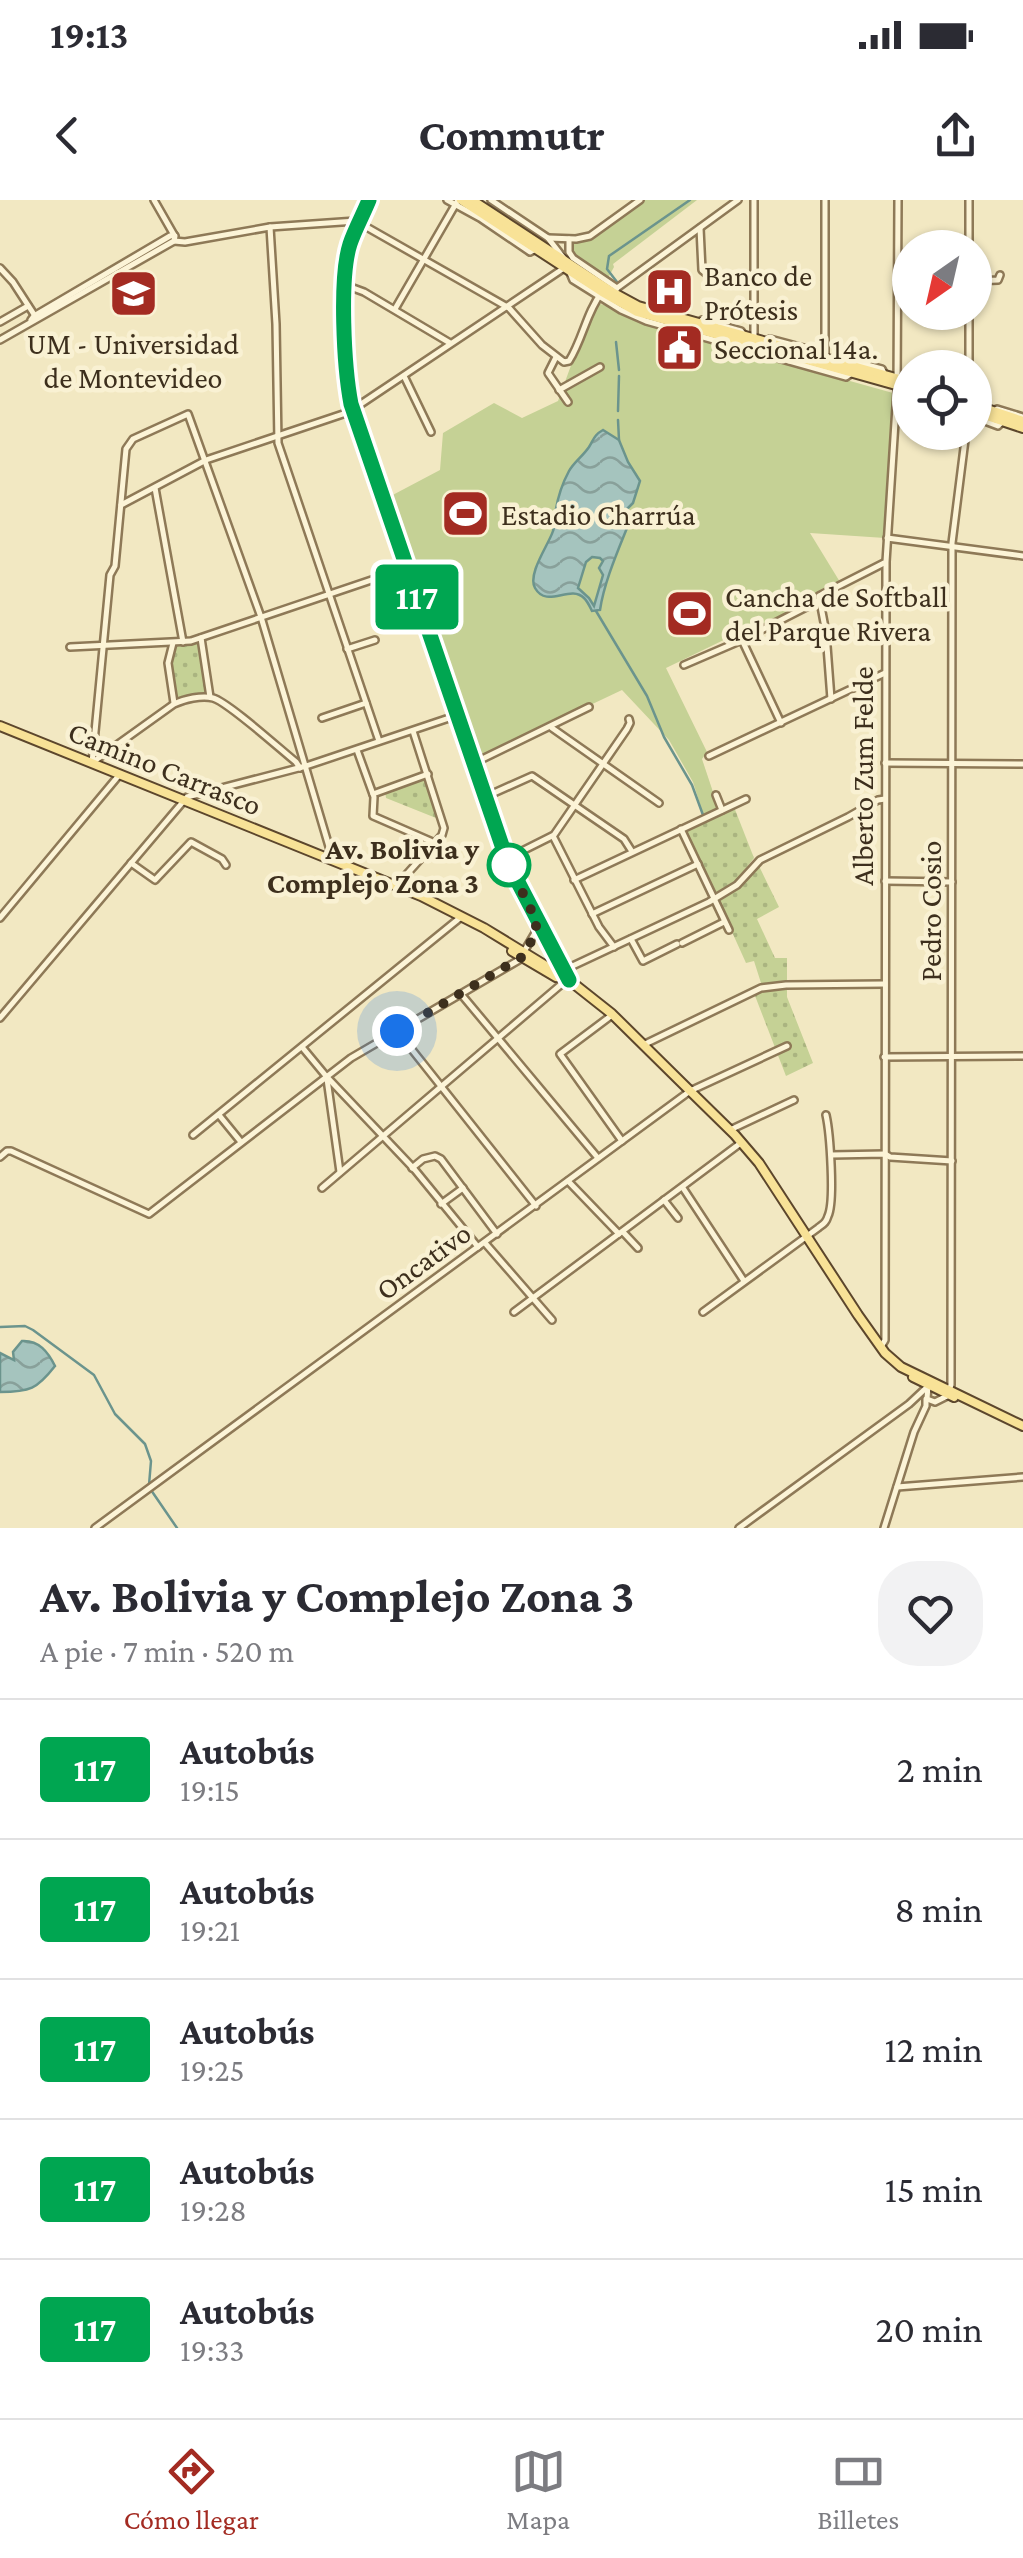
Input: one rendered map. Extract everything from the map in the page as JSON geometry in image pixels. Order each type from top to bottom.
[{"type":"main road","points":[[458,201],[533,250],[616,290],[638,306],[892,379]]},
{"type":"main road","points":[[475,201],[600,294],[637,312],[850,375],[892,380]]},
{"type":"main road","points":[[992,415],[1023,423]]},
{"type":"main road","name":"Camino Carrasco","points":[[0,726],[397,885],[477,926],[566,981]]},
{"type":"main road","name":"Camino Carrasco","points":[[523,955],[553,970],[612,1014],[742,1142],[879,1348],[896,1367],[927,1386],[949,1392]]},
{"type":"main road","name":"Camino Carrasco","points":[[879,1348],[897,1364],[1023,1426]]},
{"type":"street","points":[[154,200],[173,238]]},
{"type":"street","points":[[351,242],[367,200]]},
{"type":"street","points":[[395,309],[458,201],[447,200]]},
{"type":"street","points":[[121,505],[206,460],[353,409],[506,306],[568,270],[548,238],[490,200]]},
{"type":"street","points":[[548,238],[581,239],[640,200]]},
{"type":"street","points":[[566,239],[574,258],[616,290],[738,200]]},
{"type":"street","points":[[749,338],[754,200]]},
{"type":"street","points":[[821,358],[825,200]]},
{"type":"street","name":"Alberto Zum Felde","points":[[897,350],[898,200]]},
{"type":"street","points":[[969,200],[969,230]]},
{"type":"street","points":[[343,221],[353,230]]},
{"type":"street","points":[[0,340],[173,238],[185,242],[270,227],[343,221],[358,221],[506,306],[564,362],[571,358],[600,294]]},
{"type":"street","points":[[322,1188],[566,981],[564,970],[506,859],[353,409],[347,379],[345,285],[353,230],[358,221]]},
{"type":"street","points":[[270,227],[278,443],[379,742]]},
{"type":"street","points":[[700,228],[702,270],[707,274]]},
{"type":"street","points":[[556,246],[559,240],[566,239]]},
{"type":"street","points":[[0,268],[13,282],[33,319]]},
{"type":"street","points":[[992,280],[998,280],[1000,275]]},
{"type":"street","points":[[345,285],[395,309],[450,343]]},
{"type":"street","points":[[0,322],[28,306]]},
{"type":"street","points":[[556,357],[548,375],[568,402]]},
{"type":"street","points":[[559,390],[600,367]]},
{"type":"street","points":[[404,376],[431,432]]},
{"type":"street","points":[[992,409],[1023,423]]},
{"type":"street","points":[[92,763],[126,449],[130,441],[188,414],[261,617],[333,860]]},
{"type":"street","name":"Alberto Zum Felde","points":[[879,1348],[885,1340],[885,673],[893,450]]},
{"type":"street","name":"Pedro Cosio","points":[[949,1392],[952,546],[964,450]]},
{"type":"street","points":[[155,487],[183,642]]},
{"type":"street","points":[[887,538],[1023,556]]},
{"type":"street","points":[[684,665],[742,640],[886,562]]},
{"type":"street","points":[[70,648],[200,638],[407,568]]},
{"type":"street","points":[[819,598],[831,699]]},
{"type":"street","points":[[200,638],[210,697]]},
{"type":"street","points":[[347,649],[375,640]]},
{"type":"street","points":[[742,640],[781,723]]},
{"type":"street","points":[[172,643],[168,663],[174,704]]},
{"type":"street","points":[[709,756],[885,673]]},
{"type":"street","points":[[92,763],[174,704],[210,697],[303,767]]},
{"type":"street","points":[[322,718],[366,703]]},
{"type":"street","points":[[474,763],[588,707]]},
{"type":"street","points":[[0,1018],[192,794],[303,767],[458,715]]},
{"type":"street","points":[[506,859],[553,836],[627,728],[629,719]]},
{"type":"street","points":[[552,728],[660,803]]},
{"type":"street","points":[[397,885],[444,831],[413,730]]},
{"type":"street","points":[[357,750],[373,794],[374,818],[435,843]]},
{"type":"street","points":[[885,764],[1023,764]]},
{"type":"street","points":[[0,918],[120,774]]},
{"type":"street","points":[[373,794],[428,774]]},
{"type":"street","points":[[485,798],[530,776],[626,840],[632,851]]},
{"type":"street","points":[[716,795],[722,810]]},
{"type":"street","points":[[574,880],[746,798]]},
{"type":"street","points":[[564,970],[715,899],[738,885],[760,860],[885,798]]},
{"type":"street","points":[[682,829],[729,930]]},
{"type":"street","points":[[553,836],[592,915],[614,946]]},
{"type":"street","points":[[131,863],[155,880],[191,842],[226,865]]},
{"type":"street","points":[[592,915],[698,864]]},
{"type":"street","points":[[884,881],[952,882]]},
{"type":"street","points":[[193,1136],[461,917]]},
{"type":"street","points":[[0,1157],[6,1151],[149,1214],[351,1058],[523,955],[532,941],[536,920]]},
{"type":"street","points":[[631,939],[643,961],[725,922]]},
{"type":"street","points":[[532,941],[540,937],[547,940]]},
{"type":"street","points":[[875,949],[884,948]]},
{"type":"street","points":[[553,970],[554,951]]},
{"type":"street","name":"Camino Carrasco","points":[[536,965],[553,970]]},
{"type":"street","points":[[644,1045],[765,988],[884,984]]},
{"type":"street","points":[[461,994],[598,1158]]},
{"type":"street","points":[[612,1014],[560,1054],[622,1141]]},
{"type":"street","points":[[397,1031],[536,1206]]},
{"type":"street","name":"Oncativo","points":[[95,1528],[690,1091],[786,1046]]},
{"type":"street","points":[[302,1047],[384,1136],[478,1248]]},
{"type":"street","points":[[884,1057],[1023,1056]]},
{"type":"street","points":[[326,1076],[340,1172]]},
{"type":"street","points":[[730,1130],[794,1100]]},
{"type":"street","points":[[219,1115],[241,1142]]},
{"type":"street","points":[[703,1312],[824,1223],[829,1214],[826,1115]]},
{"type":"street","points":[[514,1312],[742,1142]]},
{"type":"street","points":[[830,1154],[885,1154],[952,1161]]},
{"type":"street","points":[[412,1168],[423,1159],[441,1159],[497,1234]]},
{"type":"street","points":[[568,1181],[638,1248]]},
{"type":"street","points":[[682,1187],[744,1281]]},
{"type":"street","points":[[440,1204],[463,1188]]},
{"type":"street","points":[[664,1200],[678,1218]]},
{"type":"street","points":[[485,1243],[552,1320]]},
{"type":"street","points":[[884,1528],[927,1386]]},
{"type":"street","points":[[740,1528],[909,1404],[927,1386]]},
{"type":"street","points":[[921,1416],[949,1392]]},
{"type":"street","points":[[909,1404],[921,1398],[935,1402]]},
{"type":"street","points":[[898,1486],[1023,1476]]},
{"type":"green space","points":[[641,200],[697,200],[613,264],[607,280],[572,255],[571,242],[593,237]]},
{"type":"green space","points":[[597,303],[652,326],[892,393],[885,538],[810,533],[840,582],[817,593],[818,600],[666,668],[707,752],[702,759],[719,810],[704,817],[693,782],[669,740],[622,690],[474,760],[387,498],[440,470],[443,433],[494,403],[522,418],[558,401]]},
{"type":"green space","points":[[198,641],[207,696],[177,700],[169,661],[173,645]]},
{"type":"green space","points":[[425,777],[441,820],[386,798],[385,791]]},
{"type":"green space","points":[[734,807],[754,858],[734,883],[715,895],[685,830]]},
{"type":"green space","points":[[758,864],[779,907],[757,919],[775,958],[787,958],[787,997],[813,1063],[786,1076],[752,988],[761,983],[754,961],[746,963],[718,901],[743,885]]},
{"type":"water","points":[[603,430],[619,440],[640,481],[627,509],[627,528],[600,610],[592,611],[578,594],[546,596],[540,594],[533,582],[554,529],[564,481]],"holes":[[[592,557],[600,558],[603,575],[594,606],[578,588],[586,562]]]},
{"type":"water","points":[[22,1341],[42,1348],[55,1366],[32,1388],[0,1392],[0,1353],[14,1360],[13,1352]]},
{"type":"waterway","points":[[617,282],[607,269],[609,256],[690,200]]},
{"type":"waterway","points":[[616,342],[619,370]]},
{"type":"waterway","points":[[618,411],[619,376]]},
{"type":"waterway","points":[[618,420],[619,440]]},
{"type":"waterway","points":[[596,611],[647,696],[703,815]]},
{"type":"waterway","points":[[0,1327],[25,1326],[33,1330],[94,1375],[115,1414],[145,1444],[151,1461],[149,1485]]},
{"type":"waterway","points":[[151,1490],[177,1528]]},
{"type":"bus line","name":"117","points":[[369,200],[351,242],[346,270],[347,379],[351,404],[508,863],[569,980]]},
{"type":"place","name":"Banco de Prótesis","points":[[669,292]]},
{"type":"place","name":"UM - Universidad de Montevideo","points":[[133,294]]},
{"type":"place","name":"Seccional 14a.","points":[[679,348]]},
{"type":"place","name":"Estadio Charrúa","points":[[466,514]]},
{"type":"place","name":"Cancha de Softball del Parque Rivera","points":[[690,613]]},
{"type":"place","name":"Av. Bolivia y Complejo Zona 3","points":[[509,865]]},
{"type":"route","points":[[397,1031],[522,957],[537,927],[509,865]]}]
